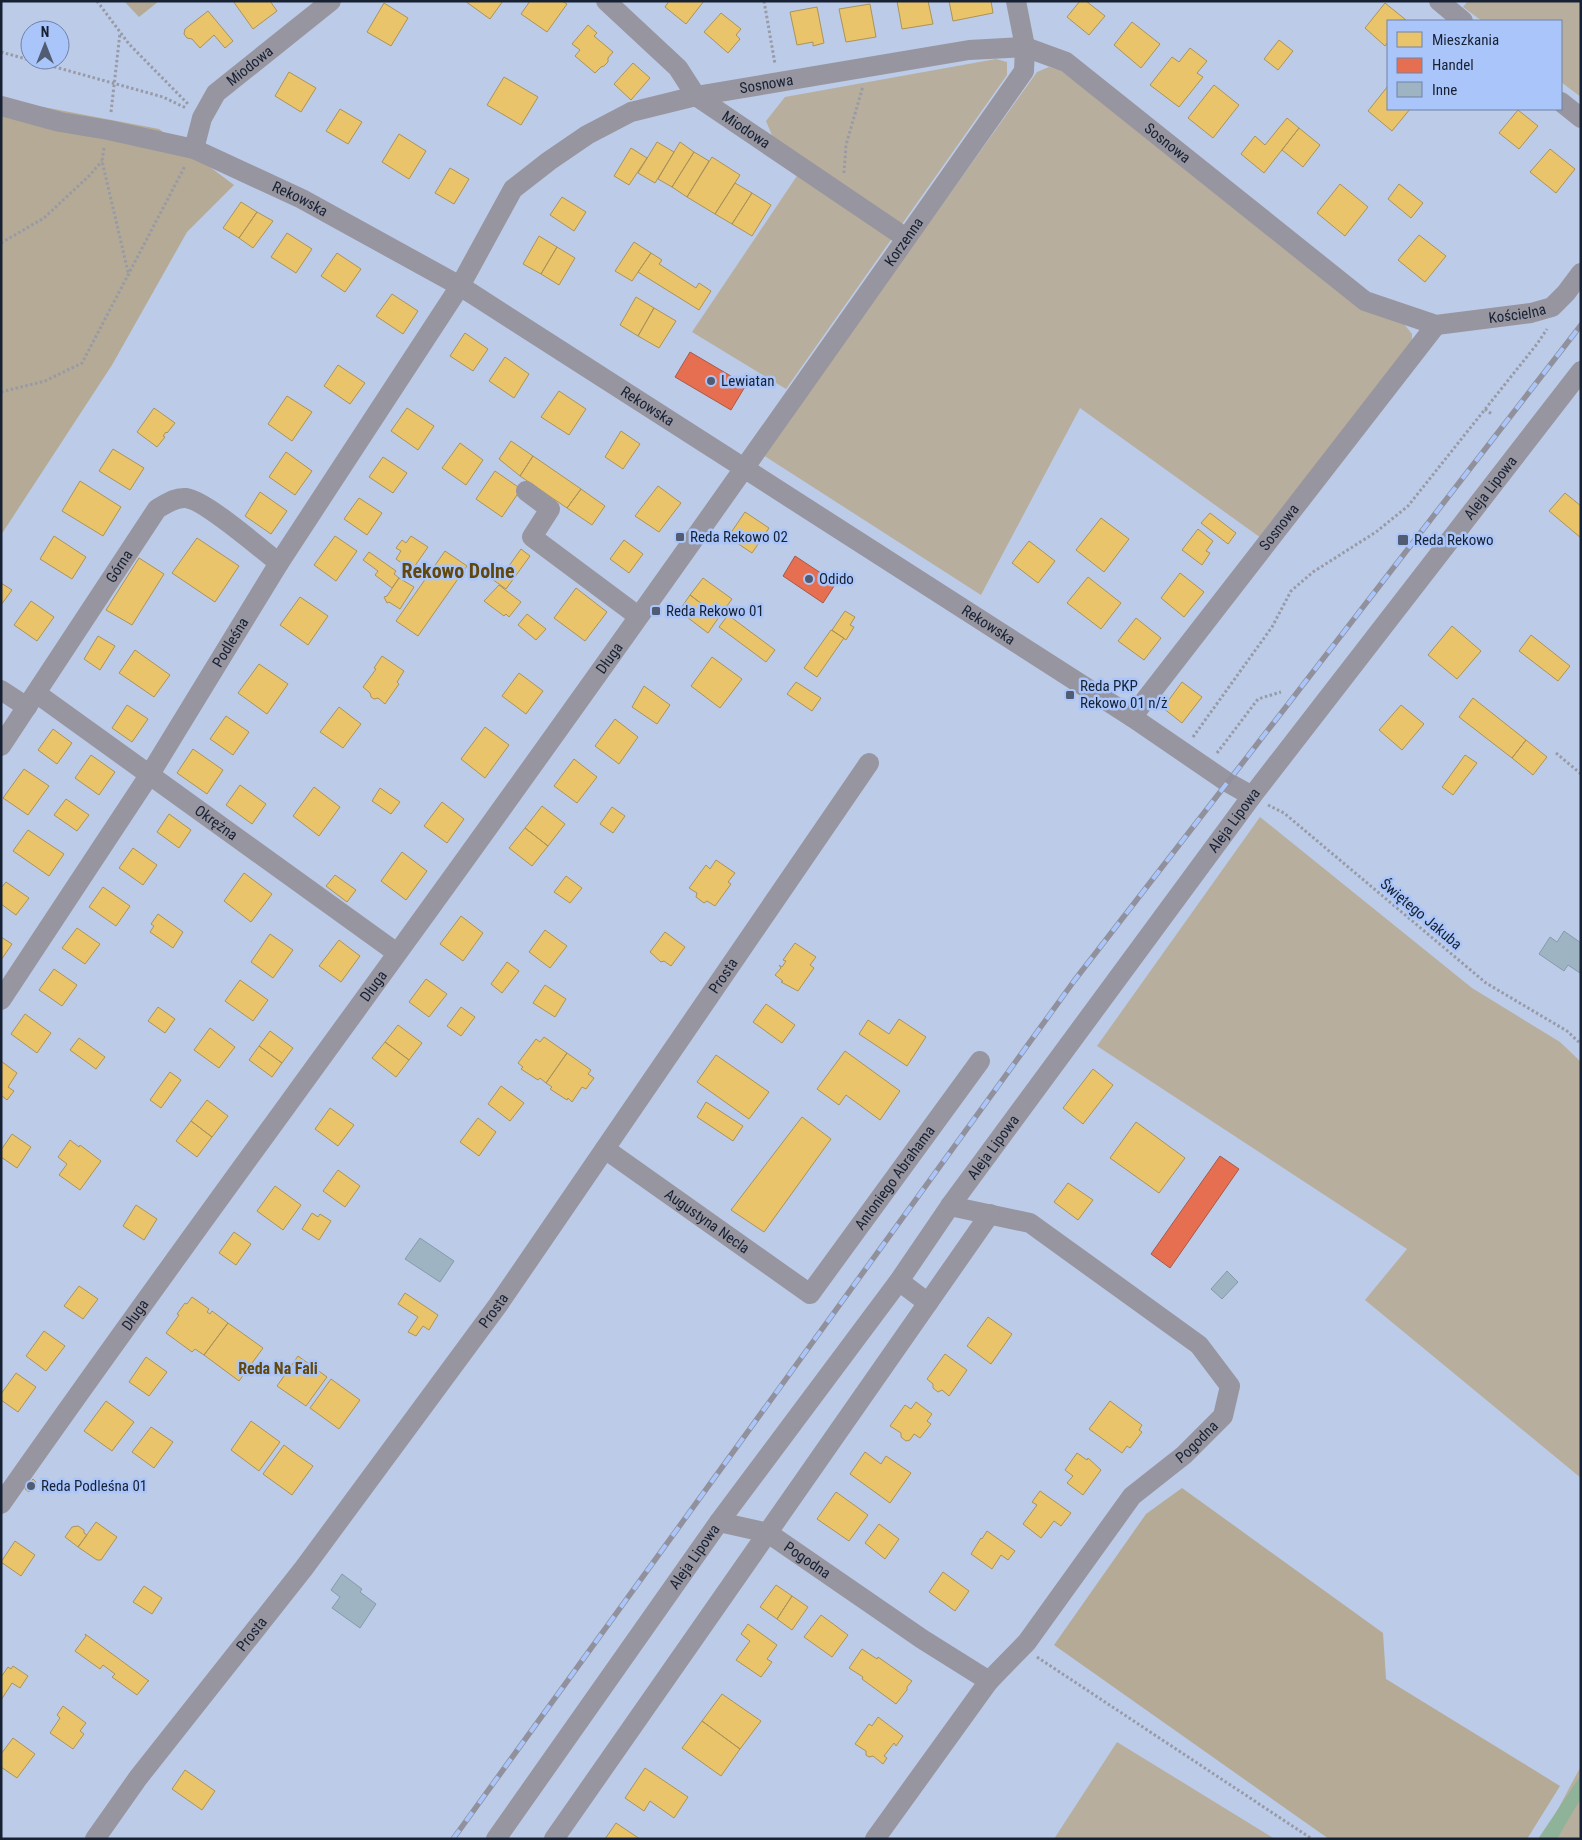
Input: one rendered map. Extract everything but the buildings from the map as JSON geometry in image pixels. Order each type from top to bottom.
[{"type":"street","name":"Miodowa","points":[[194,149],[202,118],[216,93],[331,1]]},
{"type":"street","name":"Miodowa","points":[[606,1],[678,68],[696,96],[906,238]]},
{"type":"street","name":"Korzenna","points":[[744,469],[1024,71],[1024,47],[1016,1]]},
{"type":"street","name":"Sosnowa","points":[[460,286],[513,189],[587,135],[631,112],[696,96],[969,50],[1024,47],[1066,62],[1365,301],[1436,325],[1132,717]]},
{"type":"street","points":[[1562,103],[1581,118]]},
{"type":"street","name":"Rekowska","points":[[1,106],[60,122],[108,130],[194,149],[302,199],[460,286],[1132,717],[1227,782],[1252,796]]},
{"type":"street","name":"Kościelna","points":[[1436,325],[1531,313],[1552,307],[1566,293],[1581,273]]},
{"type":"street","name":"Podleśna","points":[[1,1000],[150,774],[279,564],[460,286]]},
{"type":"street","name":"Aleja Lipowa","points":[[496,1839],[719,1522],[899,1281],[950,1206],[1252,796],[1581,371]]},
{"type":"street","name":"Długa","points":[[1,1504],[154,1287],[397,953],[744,469]]},
{"type":"street","points":[[526,492],[550,509],[532,537],[638,616]]},
{"type":"street","name":"Górna","points":[[1,746],[157,509],[171,500],[186,498],[205,506],[279,564]]},
{"type":"street","name":"Okrężna","points":[[1,690],[32,700],[150,774],[397,953]]},
{"type":"street","name":"Prosta","points":[[95,1839],[138,1778],[304,1568],[498,1305],[869,763]]},
{"type":"street","name":"Antoniego Abrahama","points":[[810,1294],[980,1061]]},
{"type":"street","name":"Augustyna Necla","points":[[605,1149],[810,1294]]},
{"type":"street","name":"Pogodna","points":[[875,1839],[989,1681],[1022,1647],[1132,1496],[1184,1455],[1223,1416],[1230,1386],[1199,1345],[1030,1223],[950,1206]]},
{"type":"street","points":[[554,1839],[990,1214]]},
{"type":"street","points":[[899,1281],[928,1303]]},
{"type":"street","name":"Pogodna","points":[[719,1522],[768,1533],[922,1639],[989,1681]]},
{"type":"path","points":[[97,1],[129,44],[202,118]]},
{"type":"path","points":[[764,1],[778,82]]},
{"type":"path","points":[[120,33],[115,83],[102,160],[129,276]]},
{"type":"path","points":[[1,52],[164,97],[182,105],[202,118]]},
{"type":"path","points":[[842,195],[846,145],[869,67]]},
{"type":"path","points":[[1,392],[44,381],[82,363],[194,149]]},
{"type":"path","points":[[1,243],[44,218],[90,175],[102,160]]},
{"type":"path","points":[[1184,751],[1272,627],[1291,591],[1313,572],[1376,532],[1408,506],[1537,344],[1550,324],[1552,307]]},
{"type":"path","points":[[1485,409],[1493,415]]},
{"type":"path","points":[[1214,756],[1258,699],[1281,692]]},
{"type":"path","points":[[1556,753],[1581,774]]},
{"type":"path","name":"Świętego Jakuba","points":[[1252,796],[1284,813],[1486,983],[1567,1031],[1581,1044]]},
{"type":"path","points":[[1022,1647],[1312,1839]]},
{"type":"shaded area","points":[[124,1],[159,1],[139,17]]},
{"type":"shaded area","points":[[1468,1],[1581,1],[1581,97],[1562,83],[1562,20],[1481,20],[1463,7]]},
{"type":"shaded area","points":[[996,59],[1007,62],[1007,75],[786,389],[692,332],[805,164],[777,147],[766,121],[785,97]]},
{"type":"shaded area","points":[[1049,67],[1060,70],[1400,319],[1412,334],[1412,349],[1261,538],[1080,408],[981,595],[763,455],[1037,72]]},
{"type":"shaded area","points":[[1,99],[159,129],[234,185],[187,232],[112,365],[1,535]]},
{"type":"shaded area","points":[[1260,817],[1472,988],[1560,1042],[1581,1062],[1581,1478],[1365,1300],[1407,1249],[1097,1046]]},
{"type":"shaded area","points":[[1182,1488],[1383,1633],[1386,1679],[1560,1786],[1527,1839],[1329,1839],[1054,1645],[1146,1514]]},
{"type":"shaded area","points":[[1117,1742],[1275,1839],[1054,1839]]},
{"type":"shaded area","points":[[1581,1766],[1581,1839],[1542,1839]]},
{"type":"shaded area","points":[[1581,1775],[1581,1798],[1557,1839],[1538,1839]]},
{"type":"railway","points":[[453,1839],[1074,981],[1581,325]]},
{"type":"place","name":"Lewiatan","points":[[711,381]]},
{"type":"place","name":"Reda Rekowo 02","points":[[680,537]]},
{"type":"place","name":"Reda Rekowo","points":[[1403,540]]},
{"type":"place","name":"Odido","points":[[809,579]]},
{"type":"place","name":"Reda Rekowo 01","points":[[656,611]]},
{"type":"place","name":"Reda PKP Rekowo 01 n/ż","points":[[1070,695]]},
{"type":"place","name":"Reda Podleśna 01","points":[[31,1486]]},
{"type":"district","name":"Rekowo Dolne","points":[[458,571]]},
{"type":"district","name":"Reda Na Fali","points":[[278,1368]]}]
